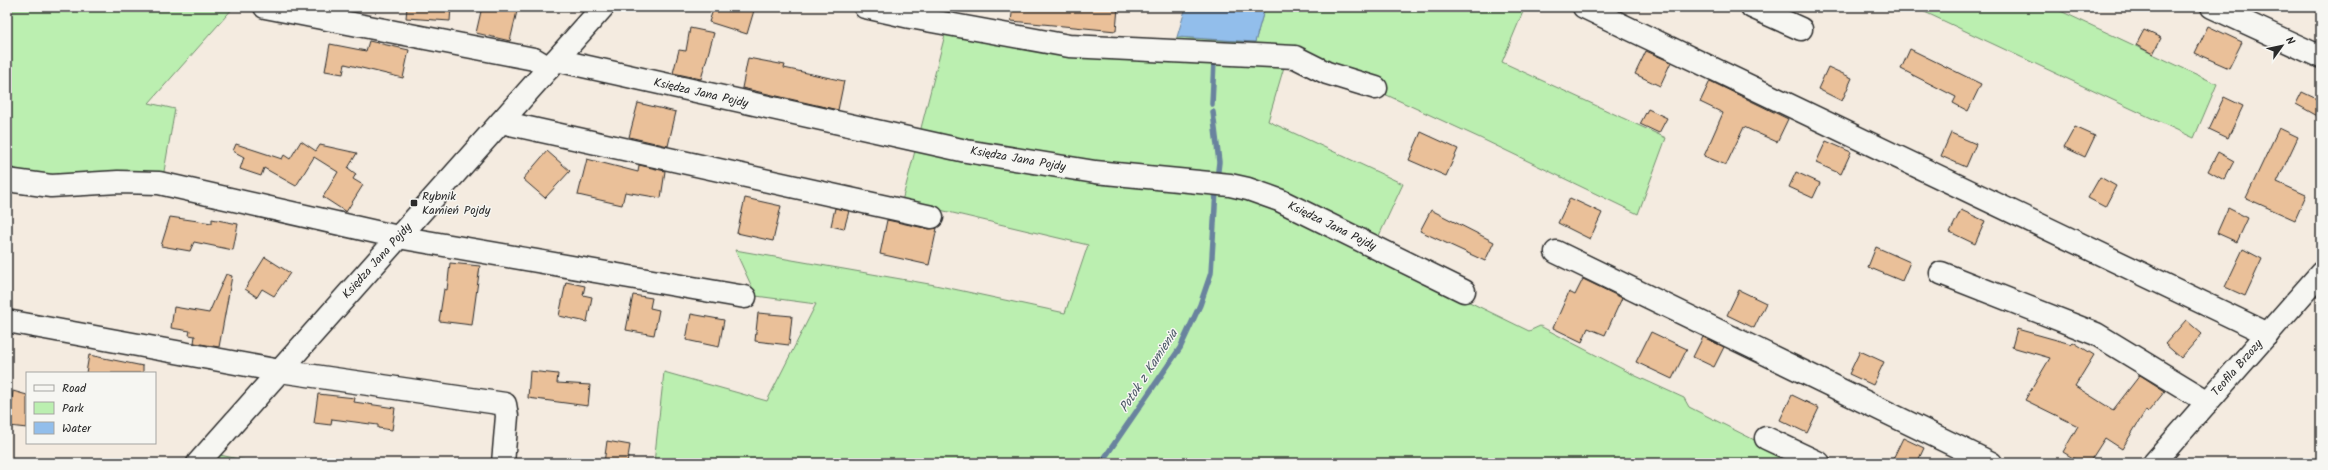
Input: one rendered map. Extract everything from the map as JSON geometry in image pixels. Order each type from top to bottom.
[{"type":"street","points":[[265,7],[534,59],[553,64]]},
{"type":"street","name":"Księdza Jana Pojdy","points":[[198,463],[398,236],[603,7]]},
{"type":"street","points":[[865,7],[910,17],[1069,46],[1295,57],[1327,73],[1376,88]]},
{"type":"street","points":[[1584,7],[2268,334]]},
{"type":"street","points":[[1752,7],[1801,29]]},
{"type":"street","points":[[2212,7],[2321,57]]},
{"type":"street","name":"Księdza Jana Pojdy","points":[[553,64],[1006,158],[1096,172],[1248,189],[1280,200],[1464,291]]},
{"type":"street","points":[[501,122],[932,217]]},
{"type":"street","points":[[7,180],[51,186],[118,182],[159,183],[398,236],[744,297]]},
{"type":"street","points":[[1556,252],[1990,463]]},
{"type":"street","points":[[1940,273],[2096,334],[2208,402]]},
{"type":"street","name":"Teofila Brzozy","points":[[2154,463],[2321,273]]},
{"type":"street","points":[[11,325],[280,371],[505,404],[507,416],[503,463]]},
{"type":"street","points":[[1766,438],[1819,463]]},
{"type":"green space","points":[[7,7],[234,7],[149,103],[175,109],[163,177],[45,179],[7,166]]},
{"type":"green space","points":[[1265,7],[1525,7],[1502,62],[1666,138],[1638,214],[1480,138],[1289,50],[1268,121],[1403,184],[1377,240],[1258,181],[1022,153],[920,132],[949,19],[1064,39],[1175,45],[1177,37],[1255,42]]},
{"type":"green space","points":[[1914,7],[2052,7],[2217,84],[2194,138]]},
{"type":"green space","points":[[916,147],[1235,196],[1276,208],[1529,331],[1540,326],[1636,376],[1684,398],[1689,407],[1800,463],[654,463],[664,372],[767,401],[816,304],[756,296],[735,250],[935,285],[1065,313],[1088,245],[902,201]]},
{"type":"green space","points":[[220,455],[257,463],[213,463]]},
{"type":"water","points":[[1186,7],[1265,7],[1255,42],[1177,37]]},
{"type":"building","points":[[407,7],[451,7],[450,21],[406,18]]},
{"type":"building","points":[[482,7],[518,7],[510,41],[476,33]]},
{"type":"building","points":[[714,7],[755,7],[747,34],[709,22]]},
{"type":"building","points":[[1013,7],[1118,7],[1116,31],[1011,21]]},
{"type":"building","points":[[2208,26],[2242,42],[2229,68],[2195,53]]},
{"type":"building","points":[[690,28],[714,33],[701,79],[673,73],[679,50],[686,51]]},
{"type":"building","points":[[2144,30],[2161,38],[2153,54],[2136,45]]},
{"type":"building","points":[[369,41],[409,50],[403,78],[345,64],[343,74],[325,71],[330,44],[366,51]]},
{"type":"building","points":[[1910,49],[1981,84],[1968,111],[1953,103],[1956,97],[1901,69]]},
{"type":"building","points":[[1646,51],[1671,62],[1660,86],[1635,74]]},
{"type":"building","points":[[748,58],[785,65],[784,68],[844,81],[838,110],[742,88]]},
{"type":"building","points":[[1828,67],[1852,78],[1842,101],[1818,89]]},
{"type":"building","points":[[1710,81],[1788,119],[1777,142],[1744,127],[1726,165],[1704,156],[1723,113],[1700,102]]},
{"type":"building","points":[[2302,92],[2321,101],[2321,118],[2296,104]]},
{"type":"building","points":[[2224,97],[2243,106],[2228,138],[2209,129]]},
{"type":"building","points":[[638,103],[676,112],[668,146],[629,137]]},
{"type":"building","points":[[1648,109],[1667,118],[1659,133],[1640,124]]},
{"type":"building","points":[[2075,127],[2095,136],[2085,157],[2064,147]]},
{"type":"building","points":[[2279,128],[2298,137],[2277,182],[2306,195],[2295,220],[2246,198]]},
{"type":"building","points":[[1421,132],[1458,149],[1446,176],[1409,160]]},
{"type":"building","points":[[1951,133],[1976,144],[1966,167],[1941,156]]},
{"type":"building","points":[[301,141],[316,151],[320,145],[357,153],[348,168],[356,174],[353,179],[363,185],[346,212],[323,197],[338,172],[314,157],[296,186],[264,168],[261,176],[240,169],[244,157],[233,151],[236,144],[282,159],[284,155],[290,159]]},
{"type":"building","points":[[1826,141],[1851,152],[1841,174],[1816,163]]},
{"type":"building","points":[[547,151],[570,171],[545,198],[523,179]]},
{"type":"building","points":[[2218,152],[2234,161],[2224,180],[2208,171]]},
{"type":"building","points":[[587,159],[638,172],[639,165],[665,171],[661,198],[625,192],[622,205],[578,195]]},
{"type":"building","points":[[1796,172],[1820,183],[1813,198],[1789,187]]},
{"type":"building","points":[[2100,177],[2116,186],[2105,207],[2088,198]]},
{"type":"building","points":[[745,198],[781,206],[773,241],[737,233]]},
{"type":"building","points":[[1570,198],[1602,213],[1590,239],[1558,223]]},
{"type":"building","points":[[835,208],[849,211],[844,229],[831,226]]},
{"type":"building","points":[[2228,208],[2248,218],[2237,242],[2217,233]]},
{"type":"building","points":[[1431,210],[1494,242],[1485,261],[1420,231]]},
{"type":"building","points":[[1961,210],[1985,221],[1975,244],[1950,232]]},
{"type":"building","points":[[170,217],[212,223],[212,219],[238,224],[233,250],[194,242],[190,251],[161,246]]},
{"type":"building","points":[[887,220],[929,229],[937,228],[929,265],[880,254]]},
{"type":"building","points":[[1876,247],[1910,262],[1902,281],[1868,267]]},
{"type":"building","points":[[2243,249],[2262,259],[2245,296],[2225,287]]},
{"type":"building","points":[[265,257],[290,273],[274,296],[262,289],[257,297],[245,289]]},
{"type":"building","points":[[450,263],[480,266],[472,325],[439,321],[444,289],[447,290]]},
{"type":"building","points":[[226,274],[232,276],[219,347],[194,343],[195,336],[189,335],[190,331],[171,328],[174,307],[209,313]]},
{"type":"building","points":[[1583,279],[1622,298],[1605,335],[1588,328],[1582,342],[1553,328],[1569,292],[1575,295]]},
{"type":"building","points":[[566,282],[585,286],[583,295],[592,297],[587,322],[559,316]]},
{"type":"building","points":[[1739,290],[1766,303],[1754,328],[1727,315]]},
{"type":"building","points":[[633,295],[652,298],[650,308],[659,310],[654,335],[626,330]]},
{"type":"building","points":[[758,313],[792,316],[789,345],[755,341]]},
{"type":"building","points":[[691,314],[724,320],[719,347],[686,340]]},
{"type":"building","points":[[2186,320],[2202,334],[2181,358],[2165,344]]},
{"type":"building","points":[[2017,329],[2071,344],[2073,342],[2094,355],[2075,386],[2113,410],[2140,375],[2165,391],[2148,412],[2146,410],[2122,449],[2105,438],[2089,463],[2081,463],[2063,452],[2078,426],[2025,400],[2050,358],[2012,347]]},
{"type":"building","points":[[1651,332],[1687,349],[1672,379],[1636,362]]},
{"type":"building","points":[[1703,337],[1724,347],[1714,367],[1693,357]]},
{"type":"building","points":[[1860,351],[1884,362],[1873,385],[1849,374]]},
{"type":"building","points":[[89,355],[143,366],[143,372],[86,372]]},
{"type":"building","points":[[530,371],[558,374],[557,383],[590,385],[588,406],[528,398]]},
{"type":"building","points":[[13,391],[26,395],[26,428],[9,426]]},
{"type":"building","points":[[318,394],[355,398],[354,402],[395,408],[392,430],[378,428],[378,425],[332,419],[331,425],[314,423]]},
{"type":"building","points":[[1792,395],[1819,408],[1807,433],[1780,420]]},
{"type":"building","points":[[1903,438],[1924,448],[1917,463],[1891,463]]},
{"type":"building","points":[[607,441],[630,445],[627,463],[604,463]]},
{"type":"waterway","name":"Potok z Kamienia","points":[[1212,104],[1214,61]]},
{"type":"waterway","name":"Potok z Kamienia","points":[[1213,112],[1219,162],[1217,179]]},
{"type":"waterway","name":"Potok z Kamienia","points":[[1101,463],[1180,348],[1200,305],[1211,273],[1216,190]]},
{"type":"place","name":"Rybnik Kamień Pojdy","points":[[414,203]]}]
